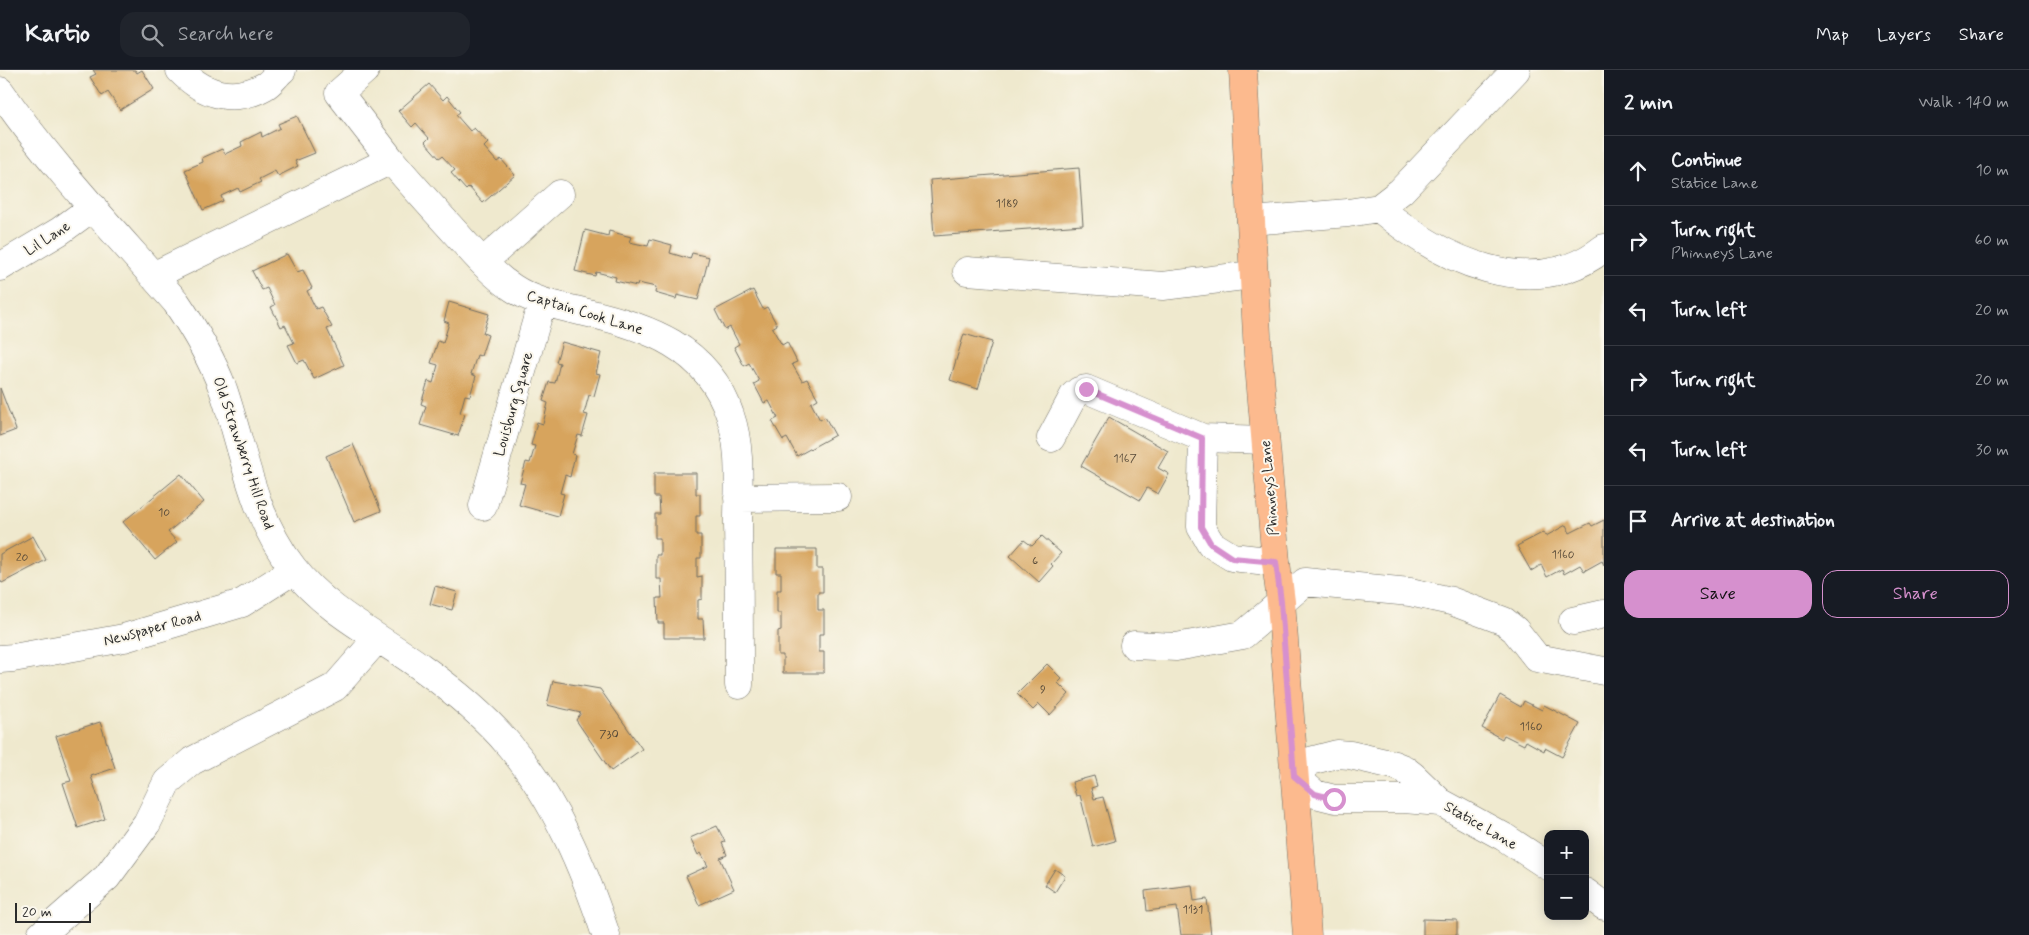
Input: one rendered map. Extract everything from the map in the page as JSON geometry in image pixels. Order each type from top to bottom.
[{"type":"main road","name":"Phinneys Lane","points":[[1243,70],[1252,275],[1265,440],[1281,602],[1307,935]]},
{"type":"street","points":[[180,70],[201,88],[211,93],[225,95],[252,92],[266,86],[282,70]]},
{"type":"street","name":"Captain Cook Lane","points":[[365,70],[339,93],[391,160],[494,274],[512,288],[542,302],[641,327],[663,337],[684,350],[703,368],[719,391],[730,415],[738,455],[739,685]]},
{"type":"street","points":[[1251,221],[1330,215],[1379,208],[1401,191],[1516,70]]},
{"type":"street","name":"Old Strawberry Hill Road","points":[[0,91],[25,126],[176,302],[210,356],[223,391],[255,497],[274,541],[294,570],[328,605],[419,665],[466,702],[511,747],[560,823],[587,882],[606,935]]},
{"type":"street","points":[[153,276],[391,160]]},
{"type":"street","points":[[483,262],[560,194]]},
{"type":"street","name":"Lil Lane","points":[[0,267],[60,231],[93,207]]},
{"type":"street","points":[[1379,208],[1400,226],[1445,254],[1465,262],[1504,272],[1547,273],[1566,269],[1584,262],[1604,248]]},
{"type":"street","points":[[967,271],[1163,286],[1252,275]]},
{"type":"street","name":"Louisburg Square","points":[[483,506],[542,302]]},
{"type":"street","points":[[1051,438],[1074,395],[1086,389],[1202,438],[1265,440]]},
{"type":"street","points":[[1202,438],[1201,527],[1211,544],[1232,558],[1276,562]]},
{"type":"street","points":[[738,498],[838,497]]},
{"type":"street","name":"Newspaper Road","points":[[0,659],[124,638],[242,603],[294,570]]},
{"type":"street","points":[[1134,645],[1176,647],[1244,635],[1305,582],[1410,592],[1451,601],[1504,621],[1515,630],[1537,658],[1604,671]]},
{"type":"street","points":[[1573,621],[1604,614]]},
{"type":"street","points":[[41,935],[107,877],[147,823],[167,782],[192,761],[335,687],[377,639]]},
{"type":"street","name":"Statice Lane","points":[[1440,802],[1404,799],[1334,799],[1315,794],[1294,776],[1310,761],[1337,754],[1350,754],[1404,769],[1440,802],[1504,837],[1544,863]]},
{"type":"street","points":[[1589,895],[1604,906]]},
{"type":"building","points":[[93,70],[135,70],[137,73],[142,70],[154,89],[120,110],[108,92],[102,96],[90,77],[96,74]]},
{"type":"building","points":[[429,84],[443,100],[447,96],[460,112],[456,115],[470,131],[474,128],[488,143],[484,147],[497,162],[501,159],[515,175],[483,203],[469,187],[466,190],[451,173],[455,170],[442,156],[439,158],[425,142],[429,138],[416,123],[412,127],[398,111]]},
{"type":"building","points":[[297,116],[315,153],[295,161],[298,166],[278,176],[275,171],[259,179],[261,182],[240,192],[238,188],[221,196],[223,201],[203,210],[185,170],[203,162],[202,158],[222,149],[225,154],[242,146],[241,142],[261,132],[262,137],[280,128],[278,124]]},
{"type":"building","points":[[1079,168],[1083,225],[934,236],[930,180]]},
{"type":"building","points":[[585,230],[608,236],[609,231],[631,237],[629,242],[648,246],[650,239],[672,245],[670,253],[690,259],[692,253],[709,257],[698,300],[677,295],[676,299],[655,293],[656,287],[638,283],[637,286],[615,281],[616,277],[596,272],[595,276],[575,271]]},
{"type":"building","points":[[287,254],[297,272],[303,270],[312,288],[307,291],[316,309],[321,307],[332,327],[327,329],[344,365],[314,379],[304,360],[297,363],[288,345],[294,343],[285,325],[281,327],[271,307],[275,305],[267,288],[262,290],[252,271]]},
{"type":"building","points":[[753,290],[763,309],[767,307],[777,325],[772,328],[782,345],[787,342],[797,362],[792,364],[802,381],[807,379],[818,399],[811,403],[820,420],[825,417],[835,435],[797,456],[787,438],[783,440],[772,421],[778,418],[769,401],[764,403],[754,384],[759,381],[749,363],[744,366],[734,347],[739,344],[730,327],[725,330],[715,310]]},
{"type":"building","points":[[449,302],[489,314],[483,333],[488,335],[481,356],[477,355],[471,374],[476,376],[470,396],[465,395],[460,413],[465,414],[458,436],[420,425],[426,406],[421,404],[428,381],[433,383],[438,365],[431,363],[438,341],[443,343],[449,323],[444,321]]},
{"type":"building","points":[[964,334],[992,342],[978,389],[950,380]]},
{"type":"building","points":[[562,342],[601,353],[596,373],[600,374],[594,396],[589,395],[584,414],[588,415],[582,436],[578,435],[572,454],[575,455],[570,477],[565,475],[560,493],[564,494],[558,516],[519,505],[525,484],[520,483],[526,462],[530,463],[535,446],[531,445],[537,422],[543,424],[548,403],[543,401],[549,382],[555,383],[560,363],[556,362]]},
{"type":"building","points":[[0,388],[16,430],[0,436]]},
{"type":"building","points":[[1109,417],[1168,451],[1158,468],[1169,474],[1158,494],[1147,488],[1140,500],[1081,466]]},
{"type":"building","points":[[353,444],[381,511],[354,522],[326,456]]},
{"type":"building","points":[[654,473],[696,473],[696,494],[700,494],[700,516],[696,516],[696,535],[701,535],[701,558],[697,558],[697,577],[702,576],[702,599],[698,600],[698,619],[703,619],[704,638],[664,638],[664,623],[658,623],[657,598],[662,598],[661,579],[656,579],[656,555],[660,555],[660,538],[655,538],[655,514],[660,514],[659,497],[654,497]]},
{"type":"building","points":[[181,474],[204,502],[168,532],[177,542],[155,560],[123,522]]},
{"type":"building","points":[[1604,520],[1604,565],[1602,561],[1584,571],[1580,565],[1564,574],[1562,569],[1547,577],[1541,565],[1531,571],[1517,546],[1544,532],[1546,536],[1566,525],[1570,533],[1590,523],[1592,526]]},
{"type":"building","points":[[33,536],[46,560],[2,583],[0,580],[0,554]]},
{"type":"building","points":[[1042,536],[1061,553],[1039,582],[1010,556],[1024,540],[1032,546]]},
{"type":"building","points":[[776,549],[817,549],[817,569],[823,569],[823,592],[818,592],[818,610],[824,610],[824,634],[819,634],[819,652],[824,652],[824,673],[783,673],[783,655],[778,655],[778,631],[781,630],[781,613],[777,613],[777,590],[781,590],[781,573],[776,573]]},
{"type":"building","points":[[435,586],[457,592],[452,610],[430,604]]},
{"type":"building","points":[[1047,664],[1062,679],[1058,683],[1069,694],[1050,715],[1039,704],[1033,710],[1017,694]]},
{"type":"building","points":[[553,681],[600,689],[642,749],[611,771],[576,720],[581,713],[547,705]]},
{"type":"building","points":[[1500,695],[1521,707],[1524,701],[1542,710],[1544,705],[1580,724],[1562,757],[1545,748],[1544,751],[1526,741],[1524,745],[1504,735],[1502,739],[1482,728]]},
{"type":"building","points":[[100,722],[115,768],[91,776],[105,819],[78,828],[63,783],[71,781],[56,736]]},
{"type":"building","points":[[1094,776],[1097,786],[1091,788],[1094,799],[1103,797],[1115,841],[1093,847],[1080,795],[1076,796],[1072,782]]},
{"type":"building","points":[[717,826],[725,842],[722,843],[727,855],[720,858],[734,889],[699,905],[686,876],[708,866],[701,853],[698,855],[690,838]]},
{"type":"building","points":[[1055,869],[1065,876],[1055,892],[1045,885]]},
{"type":"building","points":[[1192,885],[1194,901],[1207,899],[1211,935],[1181,935],[1177,907],[1147,911],[1145,891]]},
{"type":"building","points":[[1423,919],[1457,920],[1457,935],[1423,935]]},
{"type":"route","points":[[1086,389],[1202,438],[1201,527],[1211,544],[1232,558],[1276,562],[1281,602],[1294,776],[1315,794],[1334,799]]}]
